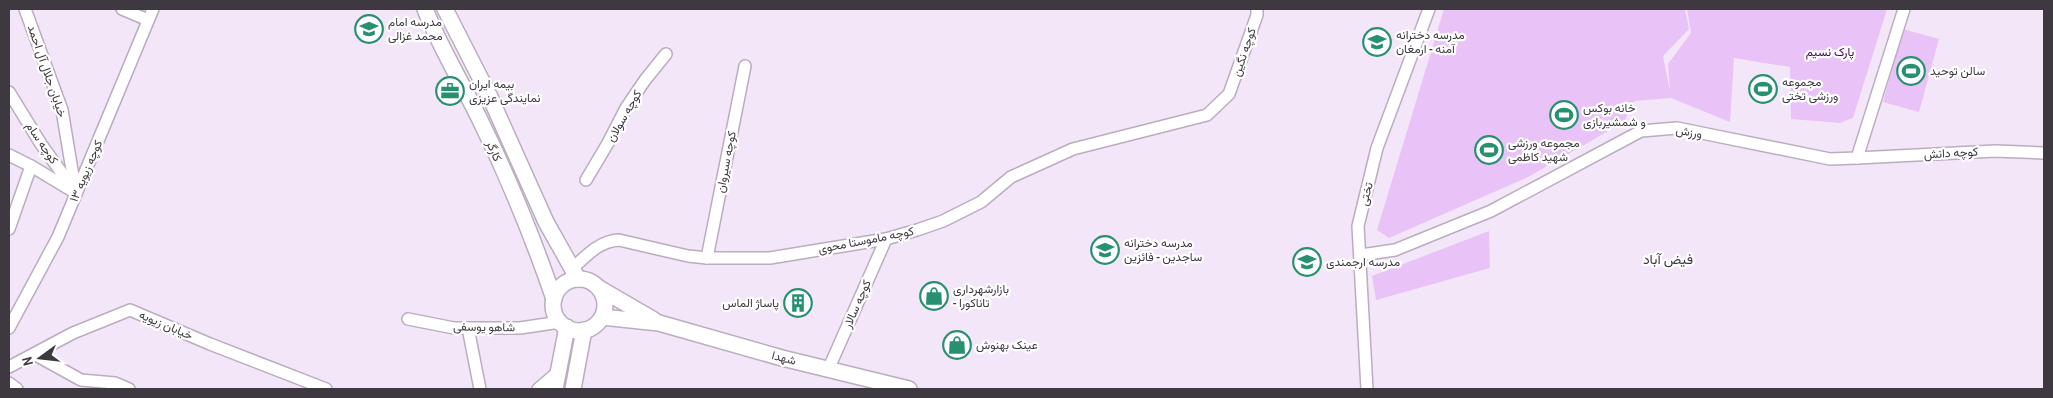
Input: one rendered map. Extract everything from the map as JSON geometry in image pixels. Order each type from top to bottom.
[{"type":"main road","name":"کارگر","points":[[425,9],[434,32],[481,121],[535,243],[554,298]]},
{"type":"main road","name":"کارگر","points":[[444,9],[490,97],[546,222],[575,274]]},
{"type":"main road","points":[[599,288],[605,305],[602,317],[594,326],[578,331],[563,324],[554,311],[554,298],[556,292],[575,274],[660,323]]},
{"type":"main road","points":[[602,317],[660,323]]},
{"type":"main road","name":"شهدا","points":[[660,323],[782,358],[909,389]]},
{"type":"main road","points":[[555,389],[563,324]]},
{"type":"main road","points":[[573,389],[584,330]]},
{"type":"street","name":"خیابان جلال آل احمد","points":[[25,9],[62,110],[76,194]]},
{"type":"street","points":[[122,9],[148,20]]},
{"type":"street","name":"کوچه زیویه ۱۳","points":[[9,328],[58,238],[153,9]]},
{"type":"street","name":"کوچه نگین","points":[[1229,94],[1257,14],[1257,9]]},
{"type":"street","name":"تختی","points":[[1367,389],[1358,226],[1378,148],[1429,9]]},
{"type":"street","points":[[1857,158],[1904,9]]},
{"type":"street","name":"کوچه سولان","points":[[586,180],[626,108],[666,54]]},
{"type":"street","name":"کوچه سیروان","points":[[707,258],[745,66]]},
{"type":"street","name":"کوچه سام","points":[[9,92],[12,103],[76,194]]},
{"type":"street","name":"کوچه ماموستا محوی","points":[[575,274],[586,256],[608,241],[619,240],[688,256],[707,258],[770,258],[886,239],[943,220],[981,202],[1011,177],[1073,149],[1207,115],[1229,94]]},
{"type":"street","name":"ورزش","points":[[1361,255],[1395,250],[1491,212],[1641,131],[1677,128],[1830,159],[1857,158]]},
{"type":"street","name":"کوچه دانش","points":[[1857,158],[1996,151],[2044,153]]},
{"type":"street","points":[[9,155],[32,166],[76,194]]},
{"type":"street","points":[[9,229],[32,166]]},
{"type":"street","name":"کوچه سالار","points":[[828,370],[886,239]]},
{"type":"street","name":"خیابان زیویه","points":[[9,367],[73,332],[130,310],[210,344],[326,389]]},
{"type":"street","name":"شاهو یوسفی","points":[[408,319],[454,328],[520,328],[563,324]]},
{"type":"street","points":[[468,328],[480,389]]},
{"type":"street","points":[[34,354],[81,380],[115,383],[129,389]]},
{"type":"street","points":[[538,389],[558,372]]},
{"type":"street","points":[[9,384],[11,389]]},
{"type":"street","points":[[9,384],[17,389]]},
{"type":"green space","name":"مجموعه ورزشی شهید کاظمی","points":[[1444,9],[1685,9],[1689,29],[1663,56],[1670,91],[1668,64],[1691,33],[1687,9],[1887,9],[1853,118],[1840,123],[1791,119],[1790,67],[1734,58],[1730,122],[1671,98],[1634,101],[1624,122],[1528,177],[1389,238],[1377,230]]},
{"type":"green space","name":"سالن توحید","points":[[1903,29],[1939,39],[1919,112],[1883,102]]},
{"type":"green space","points":[[1489,231],[1490,268],[1376,300],[1372,276]]},
{"type":"place","name":"مدرسه امام محمد غزالی","points":[[369,29]]},
{"type":"place","name":"مدرسه دخترانه آمنه - ارمغان","points":[[1377,42]]},
{"type":"place","name":"سالن توحید","points":[[1911,71]]},
{"type":"place","name":"مجموعه ورزشی تختی","points":[[1763,89]]},
{"type":"place","name":"بیمه ایران نمایندگی عزیزی","points":[[450,91]]},
{"type":"place","name":"خانه بوکس و شمشیربازی","points":[[1564,115]]},
{"type":"place","name":"مجموعه ورزشی شهید کاظمی","points":[[1489,150]]},
{"type":"place","name":"مدرسه دخترانه ساجدین - فائزین","points":[[1105,250]]},
{"type":"place","name":"مدرسه ارجمندی","points":[[1307,262]]},
{"type":"place","name":"بازارشهرداری - تاناکورا","points":[[934,296]]},
{"type":"place","name":"پاساژ الماس","points":[[798,303]]},
{"type":"place","name":"عینک بهنوش","points":[[957,345]]},
{"type":"district","name":"فیض آباد","points":[[1668,259]]},
{"type":"park label","name":"پارک نسیم","points":[[1830,52]]}]
